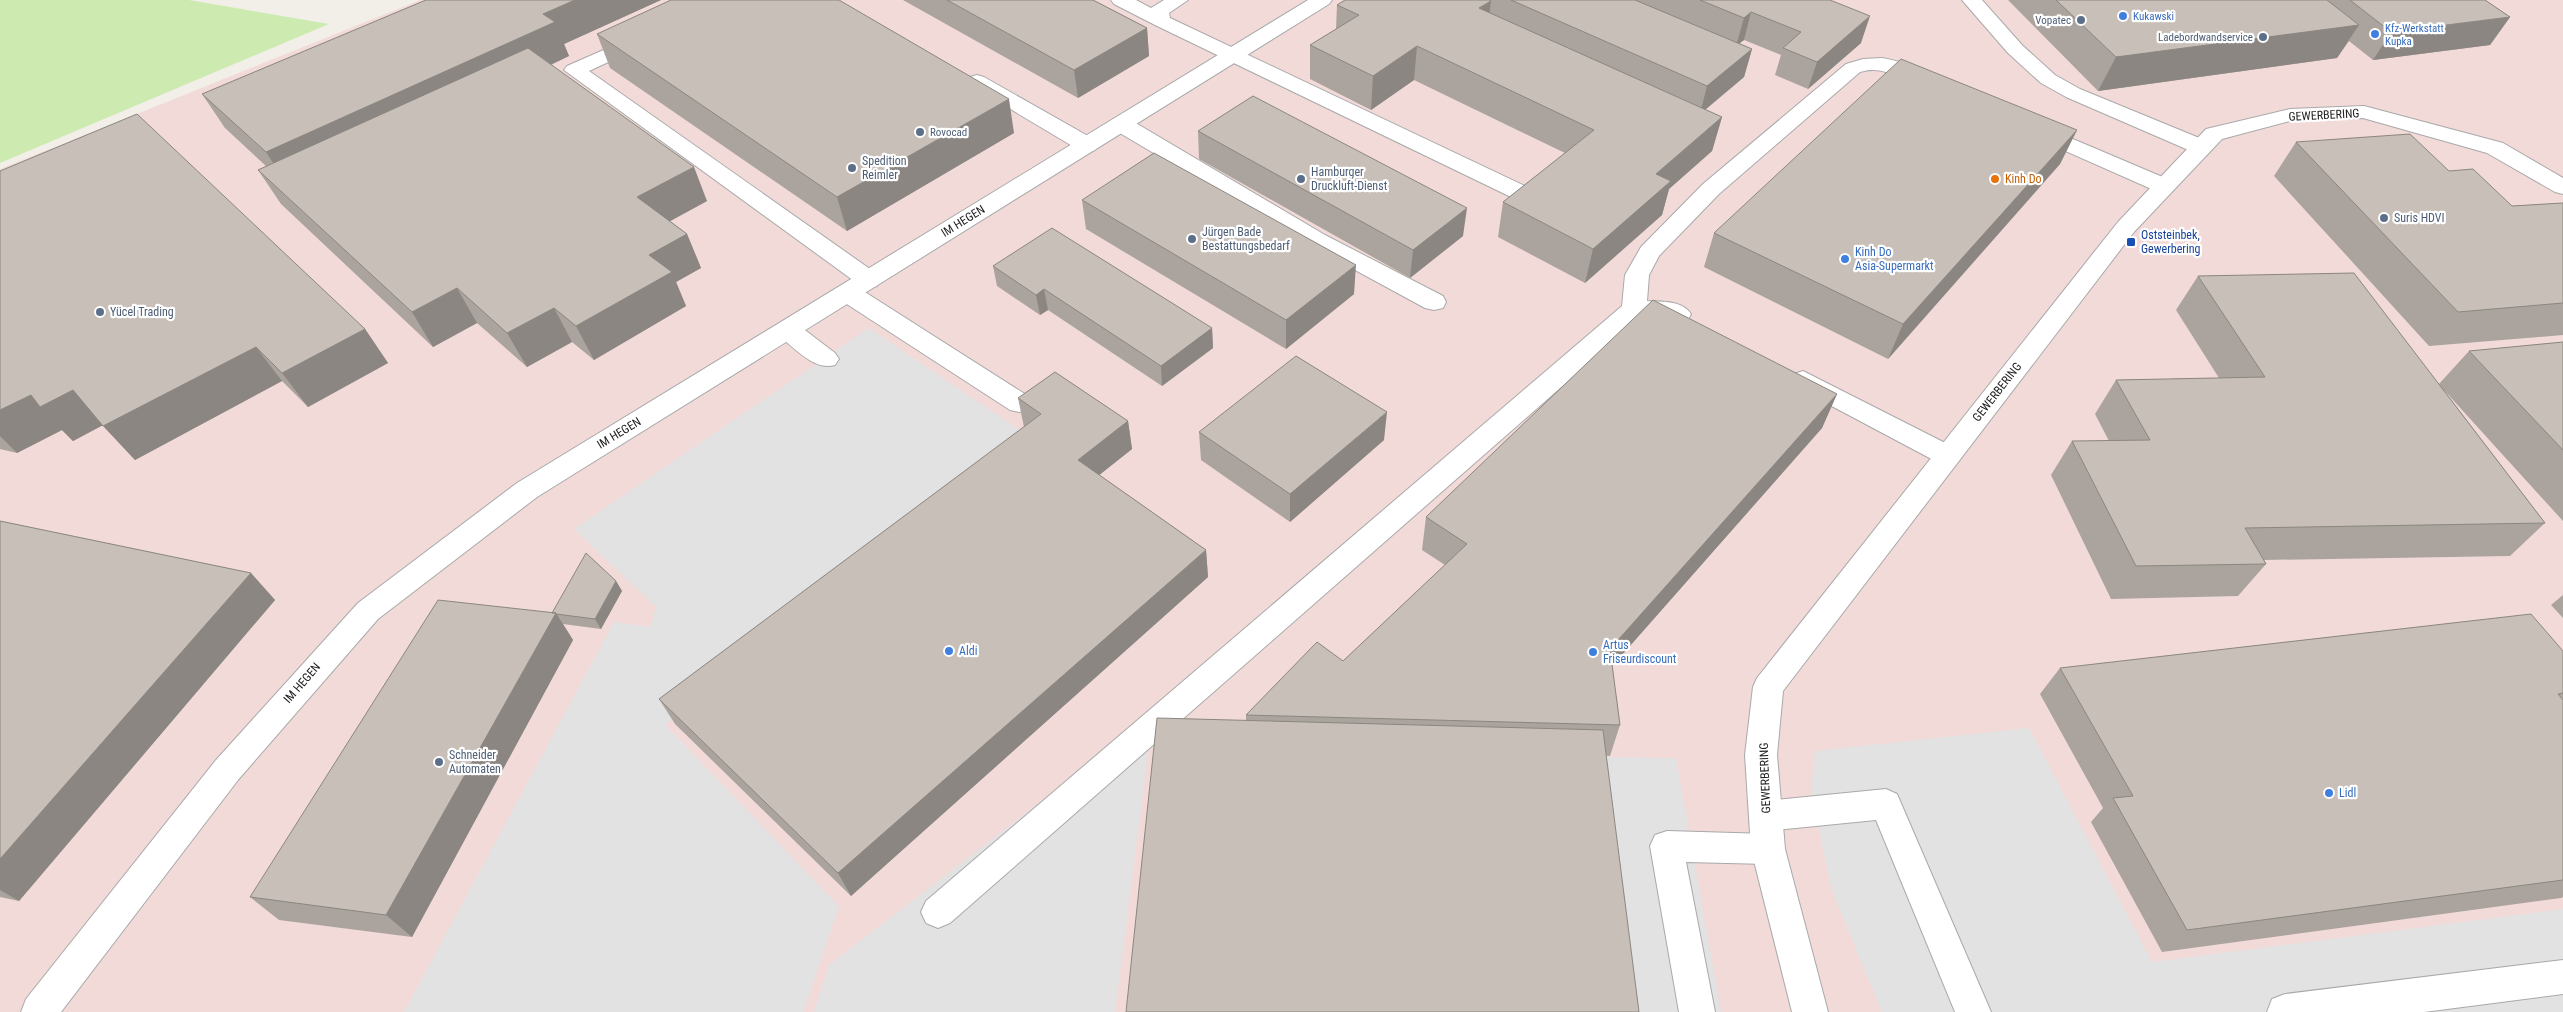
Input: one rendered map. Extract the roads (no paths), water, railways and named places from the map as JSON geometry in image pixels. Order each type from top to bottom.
[{"type":"street","points":[[1121,0],[1230,55],[1519,192]]},
{"type":"street","points":[[1162,21],[1158,11],[1178,0]]},
{"type":"street","name":"IM HEGEN","points":[[39,1012],[227,770],[368,611],[527,490],[1322,0]]},
{"type":"street","points":[[1972,0],[2015,49],[2048,79],[2073,93],[2202,147]]},
{"type":"street","points":[[654,33],[574,70],[858,286],[1019,403]]},
{"type":"street","points":[[1634,309],[1637,275],[1649,252],[1711,189],[1853,68],[1868,63],[1887,63],[1941,87]]},
{"type":"street","points":[[958,70],[1087,145]]},
{"type":"street","name":"GEWERBERING","points":[[1810,1012],[1768,849],[1761,755],[1768,687],[2126,227],[2214,134],[2290,115],[2364,112],[2496,148],[2563,187]]},
{"type":"street","points":[[2014,120],[2164,186]]},
{"type":"street","points":[[1120,124],[1317,240],[1434,302]]},
{"type":"street","points":[[938,912],[1634,309],[1674,311],[1700,325]]},
{"type":"street","points":[[788,330],[826,359]]},
{"type":"street","points":[[1780,367],[1948,456]]},
{"type":"street","points":[[1766,816],[1886,804],[1973,1012]]},
{"type":"street","points":[[1697,1012],[1667,846],[1768,849]]},
{"type":"street","points":[[2285,1012],[2563,977]]},
{"type":"place","name":"Kukawski","points":[[2123,16]]},
{"type":"place","name":"Vopatec","points":[[2081,20]]},
{"type":"place","name":"Kfz-Werkstatt Kupka","points":[[2375,34]]},
{"type":"place","name":"Ladebordwandservice","points":[[2263,37]]},
{"type":"place","name":"Rovocad","points":[[920,132]]},
{"type":"place","name":"Spedition Reimler","points":[[852,168]]},
{"type":"place","name":"Hamburger Druckluft-Dienst","points":[[1301,179]]},
{"type":"place","name":"Kinh Do","points":[[1995,179]]},
{"type":"place","name":"Suris HDVI","points":[[2384,218]]},
{"type":"place","name":"Jürgen Bade Bestattungsbedarf","points":[[1192,239]]},
{"type":"place","name":"Oststeinbek, Gewerbering","points":[[2131,242]]},
{"type":"place","name":"Kinh Do Asia-Supermarkt","points":[[1845,259]]},
{"type":"place","name":"Yücel Trading","points":[[100,312]]},
{"type":"place","name":"Aldi","points":[[949,651]]},
{"type":"place","name":"Artus Friseurdiscount","points":[[1593,652]]},
{"type":"place","name":"Schneider Automaten","points":[[439,762]]},
{"type":"place","name":"Lidl","points":[[2329,793]]}]
